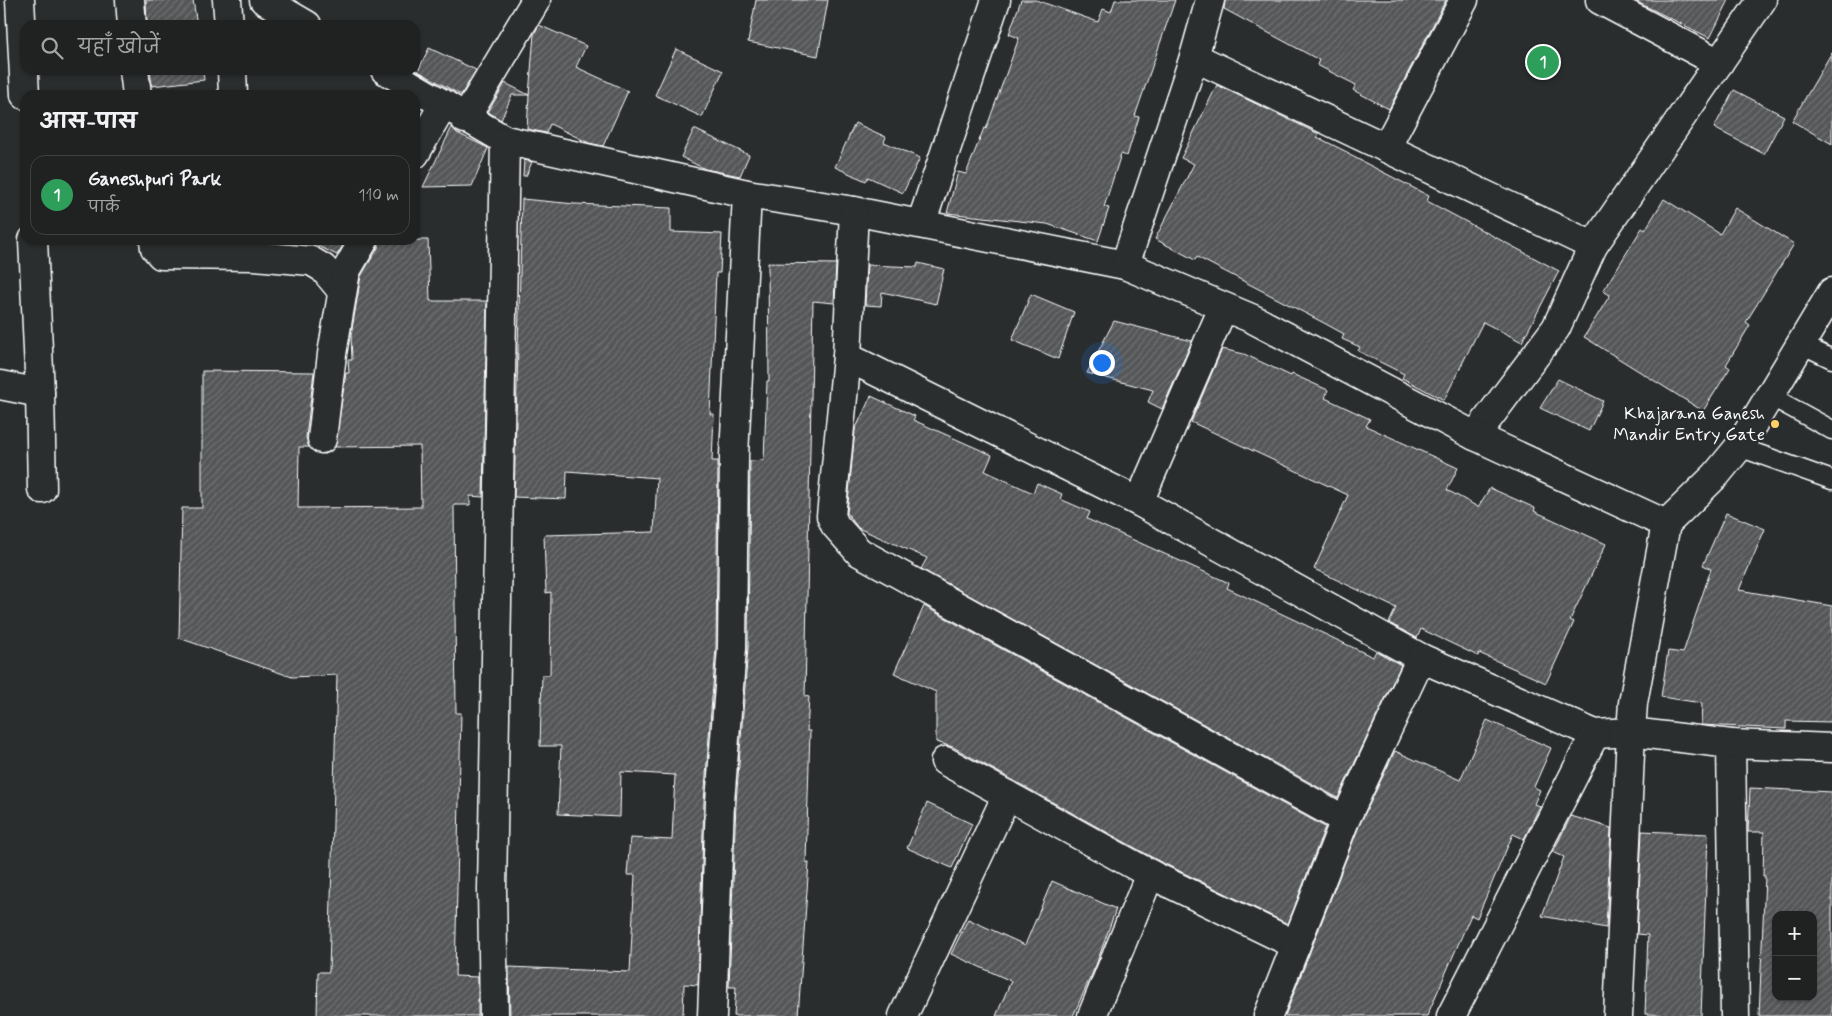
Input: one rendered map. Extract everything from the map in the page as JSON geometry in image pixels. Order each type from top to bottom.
[{"type":"street","points":[[20,0],[21,20]]},
{"type":"street","points":[[130,0],[132,20]]},
{"type":"street","points":[[227,0],[229,20]]},
{"type":"street","points":[[264,0],[298,20]]},
{"type":"street","points":[[420,149],[454,112],[536,0]]},
{"type":"street","points":[[921,224],[996,0]]},
{"type":"street","points":[[1125,265],[1194,57],[1210,0]]},
{"type":"street","points":[[1386,148],[1464,0]]},
{"type":"street","points":[[1600,0],[1718,63]]},
{"type":"street","points":[[1475,436],[1556,328],[1593,246],[1762,0]]},
{"type":"street","points":[[1194,57],[1593,246]]},
{"type":"street","points":[[24,75],[25,90]]},
{"type":"street","points":[[135,75],[136,90]]},
{"type":"street","points":[[232,75],[233,90]]},
{"type":"street","points":[[393,75],[418,90]]},
{"type":"street","points":[[420,91],[505,140],[747,194],[854,211],[1125,265],[1253,319],[1475,436],[1666,524]]},
{"type":"street","points":[[494,1016],[492,870],[505,140]]},
{"type":"street","points":[[712,1016],[720,802],[732,648],[734,456],[747,194]]},
{"type":"street","points":[[854,211],[847,357],[831,516],[835,525],[860,552],[1345,820]]},
{"type":"street","points":[[32,245],[40,392],[42,489]]},
{"type":"street","points":[[155,245],[160,255],[254,256],[311,261],[323,268],[342,290]]},
{"type":"street","points":[[322,439],[342,290],[346,271],[361,245]]},
{"type":"street","points":[[1139,502],[1224,308]]},
{"type":"street","points":[[1618,1016],[1633,703],[1666,524],[1716,475],[1739,447],[1828,308]]},
{"type":"street","points":[[847,357],[1139,502],[1421,658],[1595,734],[1631,732],[1731,744],[1832,748]]},
{"type":"street","points":[[0,385],[40,392]]},
{"type":"street","points":[[1268,1016],[1345,820],[1421,658]]},
{"type":"street","points":[[1451,1016],[1595,734]]},
{"type":"street","points":[[1731,744],[1734,1016]]},
{"type":"street","points":[[944,761],[1150,874],[1296,945]]},
{"type":"street","points":[[903,1016],[1007,795]]},
{"type":"street","points":[[1092,1016],[1150,874]]},
{"type":"lane","points":[[1803,345],[1832,359]]},
{"type":"lane","points":[[1770,396],[1832,430]]},
{"type":"lane","points":[[1739,447],[1832,480]]},
{"type":"building","points":[[146,0],[193,0],[196,20],[147,20]]},
{"type":"building","points":[[756,0],[828,0],[818,56],[748,42]]},
{"type":"building","points":[[1021,0],[1036,0],[1098,22],[1103,9],[1111,12],[1115,0],[1175,0],[1135,116],[1139,117],[1127,156],[1121,154],[1104,207],[1109,208],[1098,241],[1047,224],[947,213],[958,172],[966,174],[984,128],[986,129],[1019,38],[1009,34]]},
{"type":"building","points":[[1225,0],[1446,0],[1389,109],[1353,90],[1356,85],[1317,65],[1319,60],[1224,9]]},
{"type":"building","points":[[1633,0],[1729,0],[1710,38]]},
{"type":"building","points":[[539,25],[586,46],[576,67],[628,91],[603,146],[589,143],[550,124],[546,133],[527,129],[534,34]]},
{"type":"building","points":[[429,48],[476,70],[461,95],[420,72],[420,67]]},
{"type":"building","points":[[676,49],[723,71],[702,117],[655,95]]},
{"type":"building","points":[[1832,52],[1832,144],[1792,121]]},
{"type":"building","points":[[151,75],[204,75],[204,80],[152,86]]},
{"type":"building","points":[[505,83],[529,95],[512,95],[501,120],[488,112]]},
{"type":"building","points":[[1217,85],[1319,134],[1317,137],[1429,196],[1427,201],[1559,271],[1522,342],[1483,322],[1444,400],[1402,378],[1404,374],[1358,351],[1360,347],[1342,339],[1344,334],[1197,257],[1195,260],[1155,239],[1194,164],[1181,158]]},
{"type":"building","points":[[1734,90],[1784,116],[1764,154],[1714,128]]},
{"type":"building","points":[[855,123],[886,137],[884,142],[920,158],[903,193],[868,177],[866,181],[835,167]]},
{"type":"building","points":[[452,127],[457,133],[488,148],[472,186],[423,187]]},
{"type":"building","points":[[694,129],[749,155],[740,176],[705,169],[681,157]]},
{"type":"building","points":[[524,160],[532,162],[526,176],[523,176]]},
{"type":"building","points":[[522,199],[575,204],[671,208],[671,232],[722,234],[720,273],[716,273],[710,414],[714,414],[712,461],[718,461],[716,647],[704,801],[698,985],[684,984],[683,1016],[510,1016],[509,967],[630,972],[635,875],[627,875],[630,838],[672,840],[675,775],[621,772],[620,817],[558,814],[561,746],[540,746],[542,675],[550,675],[551,592],[546,593],[544,535],[654,532],[657,478],[567,471],[566,499],[514,497]]},
{"type":"building","points":[[1664,199],[1720,234],[1735,208],[1794,244],[1746,322],[1750,325],[1726,365],[1730,368],[1703,411],[1584,337],[1610,295],[1603,291],[1642,228],[1645,230]]},
{"type":"building","points":[[420,240],[428,240],[430,301],[487,301],[483,497],[470,496],[470,505],[454,505],[456,713],[461,713],[455,976],[478,977],[478,1016],[317,1016],[318,972],[329,972],[337,675],[292,677],[179,638],[182,508],[202,508],[202,371],[314,372],[306,437],[309,447],[299,447],[298,508],[421,507],[420,446],[335,447],[346,373],[349,373],[348,360],[352,360],[351,335],[361,276],[379,245],[420,245]]},
{"type":"building","points":[[316,245],[343,245],[337,255]]},
{"type":"building","points":[[768,263],[836,264],[834,303],[813,301],[805,696],[809,697],[807,731],[810,731],[806,862],[809,863],[798,1016],[734,1016],[736,987],[729,987],[736,803],[748,648],[750,461],[764,460],[767,381],[769,381]]},
{"type":"building","points":[[918,263],[944,269],[936,304],[882,292],[881,306],[865,305],[867,265],[917,267]]},
{"type":"building","points":[[1031,294],[1074,312],[1058,359],[1012,340]]},
{"type":"building","points":[[1114,321],[1192,341],[1162,409],[1148,402],[1153,390],[1087,373]]},
{"type":"building","points":[[1222,349],[1244,354],[1291,376],[1292,374],[1328,390],[1325,398],[1370,419],[1366,426],[1458,468],[1447,490],[1478,507],[1490,488],[1535,508],[1534,511],[1606,544],[1570,620],[1574,622],[1546,683],[1479,653],[1478,656],[1421,629],[1417,638],[1389,623],[1396,608],[1314,569],[1348,495],[1191,422]]},
{"type":"building","points":[[1558,379],[1603,401],[1589,431],[1540,408]]},
{"type":"building","points":[[871,396],[915,416],[913,420],[992,455],[985,471],[1033,493],[1037,483],[1062,494],[1060,499],[1090,512],[1087,519],[1229,583],[1227,588],[1373,657],[1376,651],[1401,665],[1338,798],[921,569],[927,558],[858,528],[847,513],[855,430]]},
{"type":"building","points":[[1726,513],[1765,529],[1739,590],[1832,606],[1832,722],[1786,721],[1786,729],[1701,725],[1702,703],[1661,697],[1668,651],[1683,653],[1711,569],[1703,565]]},
{"type":"building","points":[[924,606],[1325,827],[1288,924],[1157,860],[953,747],[936,742],[936,692],[894,673]]},
{"type":"building","points":[[1487,720],[1551,748],[1534,787],[1540,790],[1534,804],[1540,806],[1524,839],[1513,834],[1477,918],[1471,915],[1427,1016],[1285,1016],[1359,826],[1395,751],[1460,780]]},
{"type":"building","points":[[1750,788],[1832,792],[1832,1016],[1759,1016],[1765,876],[1763,876],[1764,832],[1748,832]]},
{"type":"building","points":[[927,803],[972,824],[952,868],[907,848]]},
{"type":"building","points":[[1571,816],[1611,828],[1606,928],[1542,916],[1564,857],[1553,852]]},
{"type":"building","points":[[1642,831],[1708,834],[1701,1016],[1645,1014],[1648,935],[1637,934]]},
{"type":"building","points":[[1052,881],[1116,909],[1096,965],[1073,1016],[996,1016],[1011,981],[951,954],[968,919],[1025,945]]},
{"type":"place","name":"Ganeshpuri Park","points":[[1543,62]]},
{"type":"place","name":"Khajarana Ganesh Mandir Entry Gate","points":[[1775,424]]}]
